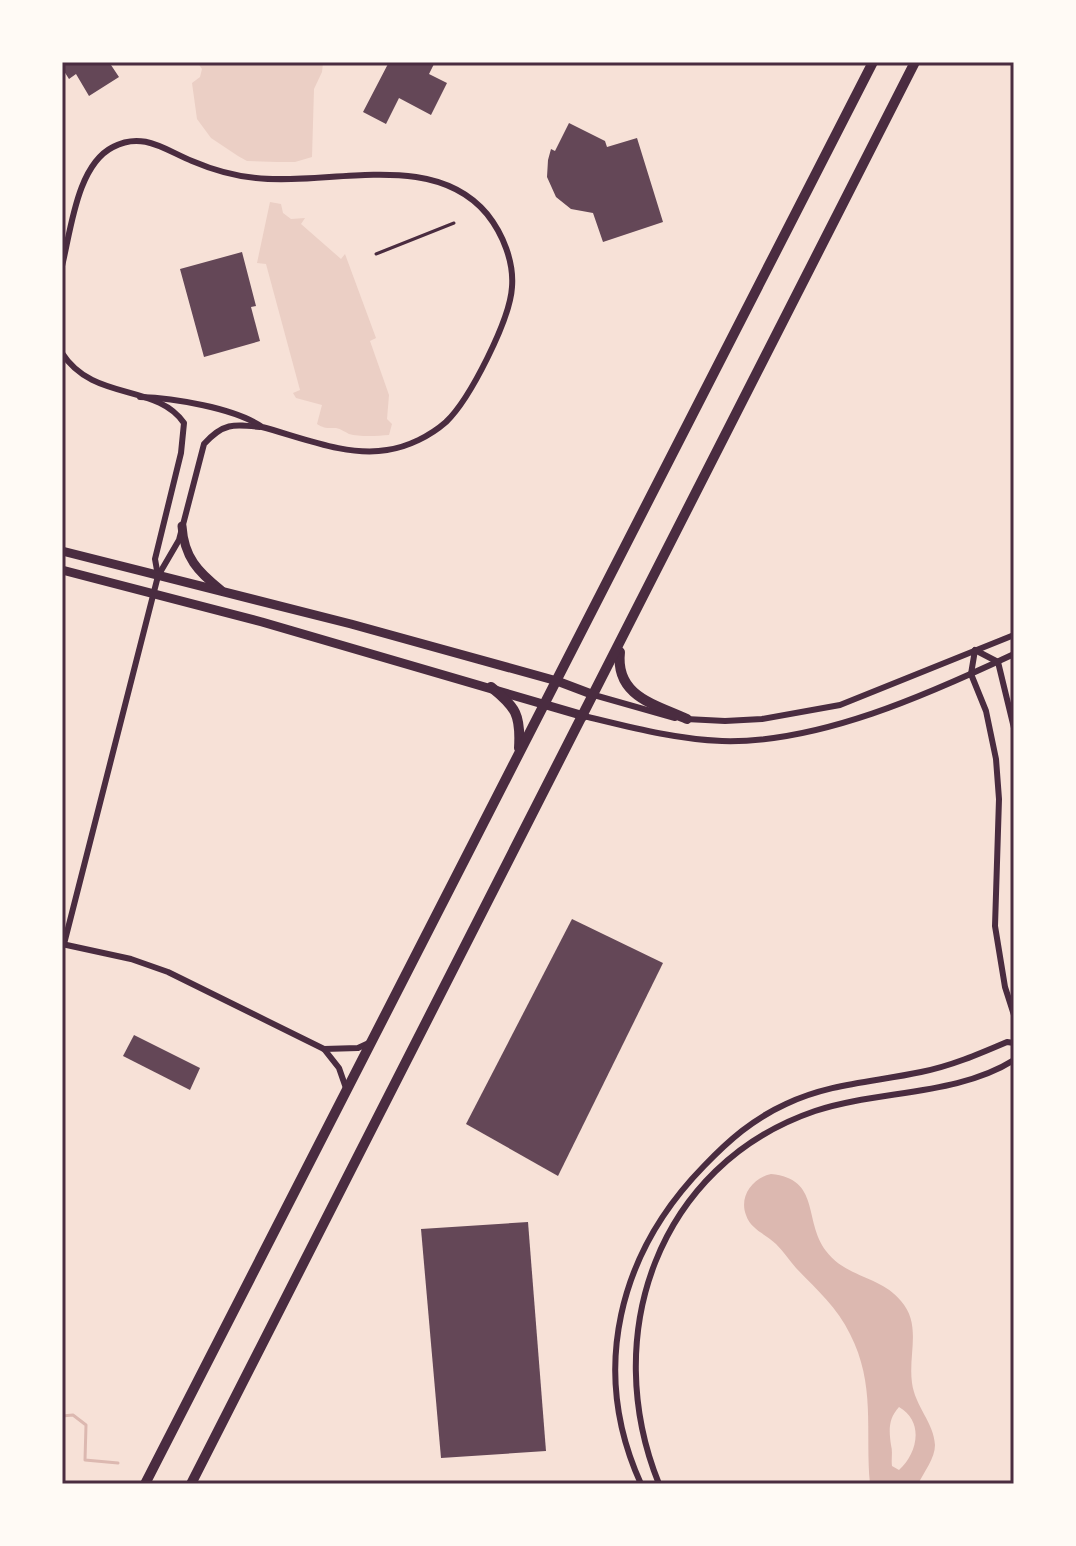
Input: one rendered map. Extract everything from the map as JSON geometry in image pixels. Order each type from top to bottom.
[{"type":"highway","points":[[145,1484],[873,62]]},
{"type":"highway","points":[[191,1484],[915,62]]},
{"type":"highway","points":[[621,642],[620,676],[630,689],[687,719]]},
{"type":"highway","points":[[491,687],[510,703],[518,717],[519,754]]},
{"type":"main road","points":[[182,526],[185,547],[192,564],[223,592]]},
{"type":"main road","points":[[62,551],[351,624],[557,681],[594,695]]},
{"type":"main road","points":[[62,570],[262,622],[584,716]]},
{"type":"street","points":[[62,266],[88,171],[105,151],[115,145],[138,140],[149,141],[190,161],[237,176],[292,179],[410,176],[441,181],[471,198],[497,230],[511,266],[511,302],[500,330],[457,410],[429,435],[409,444],[376,451],[339,447],[262,427],[228,426],[213,433],[204,444],[179,540],[158,576],[63,944],[131,959],[168,972],[324,1049],[339,1068],[347,1092]]},
{"type":"street","points":[[62,353],[75,371],[101,386],[168,407],[178,415],[185,430],[155,559],[158,576]]},
{"type":"street","points":[[140,397],[169,398],[251,419],[262,427]]},
{"type":"street","points":[[594,695],[649,712],[687,719],[762,719],[833,707],[1014,635]]},
{"type":"street","points":[[975,650],[998,662],[1014,728]]},
{"type":"street","points":[[975,650],[971,674],[986,711],[996,759],[999,799],[995,926],[1005,987],[1014,1015]]},
{"type":"street","points":[[584,716],[688,739],[759,740],[836,725],[971,674],[1014,654]]},
{"type":"street","points":[[324,1049],[358,1048],[373,1041]]},
{"type":"street","points":[[641,1484],[631,1463],[620,1422],[617,1339],[623,1301],[639,1255],[684,1186],[735,1135],[788,1103],[831,1087],[954,1064],[1007,1042],[1014,1043]]},
{"type":"street","points":[[659,1484],[638,1412],[637,1335],[651,1267],[667,1235],[703,1186],[740,1150],[783,1124],[851,1101],[930,1089],[960,1081],[1014,1060]]},
{"type":"lane","points":[[376,254],[454,223]]},
{"type":"shaded area","points":[[197,62],[323,63],[314,89],[312,157],[295,162],[247,161],[211,138],[197,119],[192,83],[200,77],[202,69]]},
{"type":"shaded area","points":[[270,202],[281,204],[283,213],[291,219],[305,218],[301,224],[341,259],[345,254],[376,338],[370,341],[389,395],[387,419],[392,424],[389,435],[358,436],[336,428],[322,427],[317,424],[322,405],[296,398],[293,393],[300,390],[266,264],[257,263]]},
{"type":"shaded area","points":[[764,1176],[787,1177],[797,1184],[809,1203],[819,1239],[826,1251],[843,1267],[884,1286],[907,1310],[913,1330],[912,1383],[935,1445],[918,1484],[870,1484],[868,1408],[858,1353],[845,1324],[832,1307],[776,1244],[748,1220],[744,1208],[746,1195],[753,1184]],"holes":[[[899,1407],[907,1413],[916,1438],[910,1456],[899,1470],[892,1466],[890,1425]]]},
{"type":"building","points":[[62,62],[109,62],[119,77],[89,96],[76,74],[69,79]]},
{"type":"building","points":[[389,62],[435,62],[429,74],[447,83],[431,115],[399,98],[386,124],[363,112]]},
{"type":"building","points":[[569,123],[605,141],[607,147],[637,138],[663,222],[603,242],[593,213],[571,209],[556,197],[547,177],[548,160],[551,149],[555,151]]},
{"type":"building","points":[[242,252],[256,306],[251,307],[260,341],[204,357],[180,269]]},
{"type":"building","points":[[572,919],[663,963],[558,1176],[466,1124]]},
{"type":"building","points":[[134,1035],[200,1068],[190,1090],[123,1056]]},
{"type":"building","points":[[528,1222],[546,1451],[441,1458],[421,1229]]},
{"type":"waterway","points":[[62,1416],[73,1415],[86,1425],[85,1460],[118,1463]]}]
